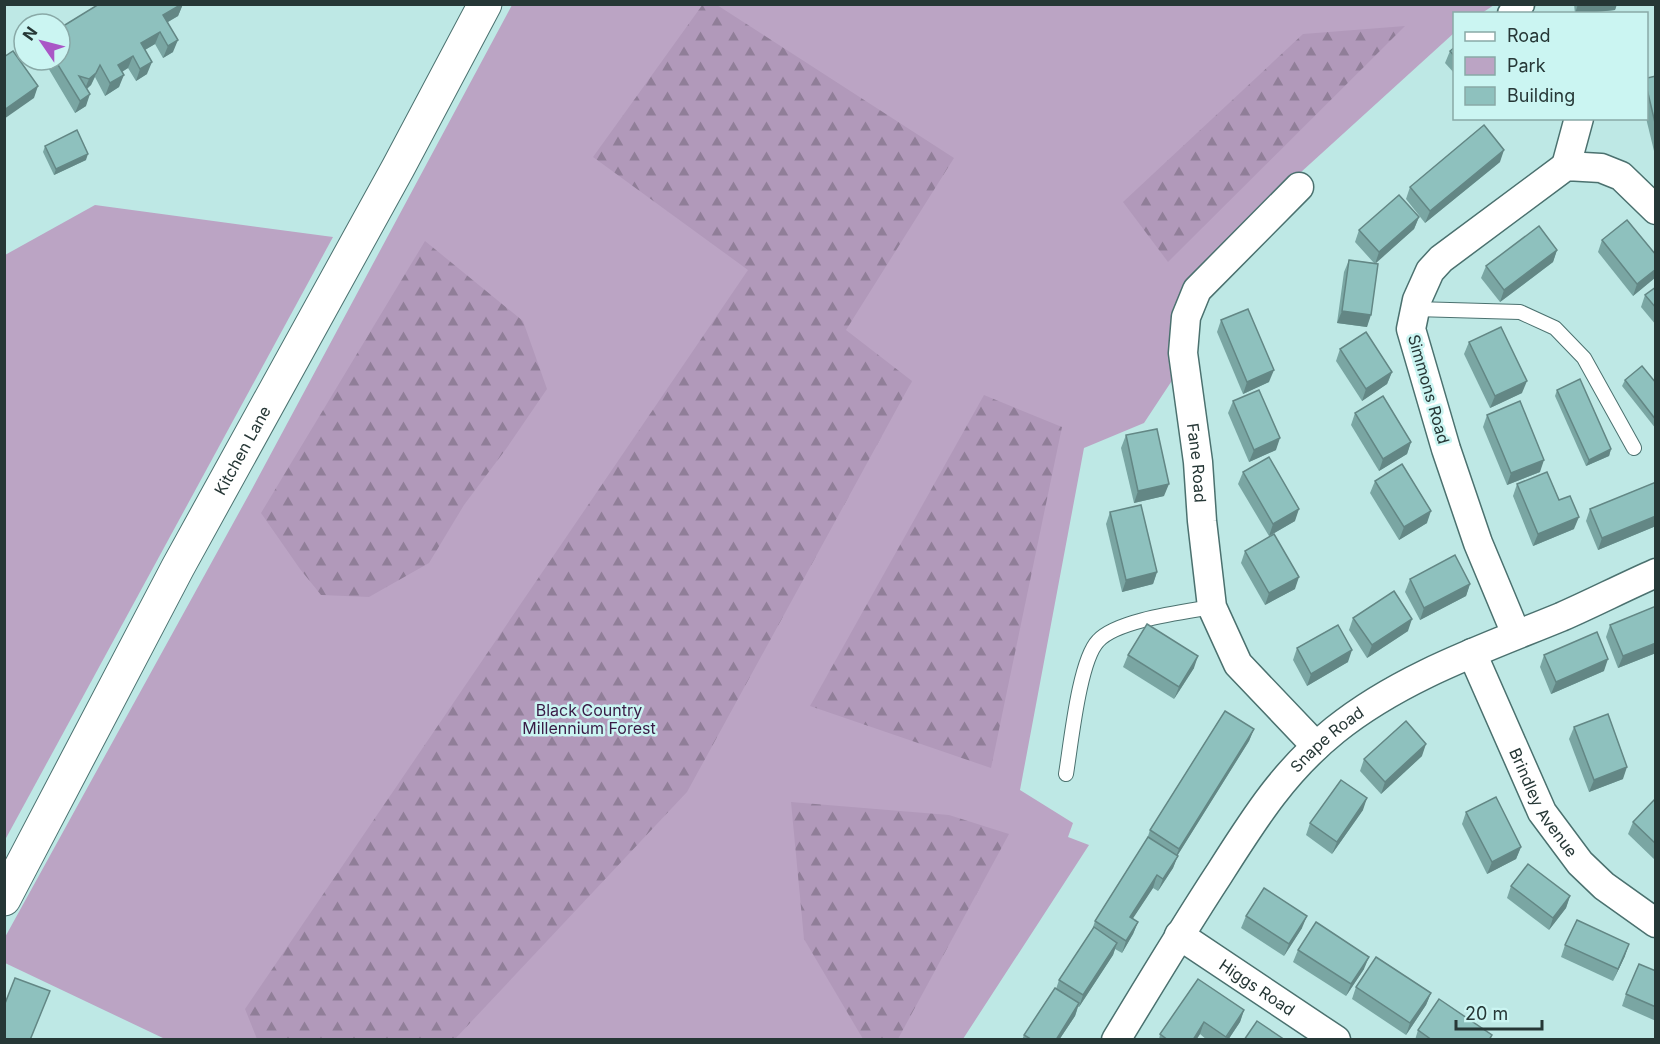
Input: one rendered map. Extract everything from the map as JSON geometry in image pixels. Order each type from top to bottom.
[{"type":"street","name":"Kitchen Lane","points":[[4,899],[178,567],[398,168],[485,4]]},
{"type":"street","points":[[1579,120],[1566,166],[1601,168],[1621,176],[1656,210]]},
{"type":"street","name":"Simmons Road","points":[[1516,634],[1478,543],[1446,449],[1411,329],[1417,300],[1430,271],[1441,260],[1566,166]]},
{"type":"street","name":"Fane Road","points":[[1299,187],[1197,290],[1186,317],[1183,353],[1198,462],[1212,607],[1238,664],[1316,746]]},
{"type":"street","name":"Snape Road","points":[[1116,1040],[1179,935],[1266,800],[1289,772],[1316,746],[1336,729],[1401,686],[1656,573]]},
{"type":"street","name":"Brindley Avenue","points":[[1472,653],[1542,812],[1580,863],[1604,886],[1656,923]]},
{"type":"street","name":"Higgs Road","points":[[1179,935],[1336,1040]]},
{"type":"lane","points":[[1415,309],[1520,312],[1555,327],[1584,358],[1634,448]]},
{"type":"lane","points":[[1066,774],[1084,666],[1099,640],[1126,624],[1212,607]]},
{"type":"green space","name":"Black Country Millennium Forest","points":[[703,4],[717,5],[954,158],[846,330],[912,381],[687,792],[455,1039],[257,1039],[245,1009],[748,270],[593,157]]},
{"type":"green space","points":[[512,5],[1494,5],[1484,12],[1453,12],[1453,34],[1300,173],[1182,295],[1175,376],[1144,423],[1084,448],[1020,790],[1073,823],[1068,837],[1089,845],[963,1039],[165,1039],[5,963],[4,939],[252,489]]},
{"type":"green space","points":[[1405,26],[1168,262],[1123,202],[1303,34]]},
{"type":"green space","points":[[95,205],[333,237],[5,840],[5,255]]},
{"type":"green space","points":[[425,241],[523,321],[547,389],[464,505],[429,563],[369,597],[321,595],[261,513]]},
{"type":"green space","points":[[984,395],[1062,427],[991,768],[810,706]]},
{"type":"green space","points":[[791,802],[949,815],[1009,834],[898,1039],[863,1039],[804,939]]},
{"type":"building","points":[[99,4],[182,4],[163,15],[178,40],[168,46],[160,32],[141,43],[152,62],[140,69],[133,56],[118,65],[124,75],[110,83],[100,65],[89,79],[79,76],[90,94],[80,101],[62,72],[72,72],[72,21]]},
{"type":"building","points":[[12,52],[12,72],[28,72],[38,86],[4,110],[4,57]]},
{"type":"building","points":[[1656,76],[1656,127],[1648,93],[1648,78]]},
{"type":"building","points":[[1484,125],[1504,150],[1430,211],[1410,187]]},
{"type":"building","points":[[77,130],[88,154],[56,169],[45,146]]},
{"type":"building","points":[[1399,195],[1419,217],[1379,252],[1359,230]]},
{"type":"building","points":[[1627,220],[1656,255],[1656,269],[1637,284],[1602,240]]},
{"type":"building","points":[[1539,226],[1557,250],[1504,290],[1486,266]]},
{"type":"building","points":[[1349,260],[1378,264],[1371,315],[1342,311]]},
{"type":"building","points":[[1656,287],[1656,308],[1645,295]]},
{"type":"building","points":[[1248,309],[1274,370],[1247,382],[1221,320]]},
{"type":"building","points":[[1501,327],[1527,381],[1495,396],[1469,342]]},
{"type":"building","points":[[1366,332],[1392,372],[1366,389],[1340,349]]},
{"type":"building","points":[[1642,366],[1656,383],[1656,420],[1625,380]]},
{"type":"building","points":[[1580,379],[1611,449],[1589,460],[1557,390]]},
{"type":"building","points":[[1259,390],[1280,438],[1254,450],[1233,401]]},
{"type":"building","points":[[1383,396],[1411,442],[1383,459],[1355,413]]},
{"type":"building","points":[[1520,401],[1544,460],[1511,473],[1487,415]]},
{"type":"building","points":[[1157,429],[1169,484],[1138,491],[1126,435]]},
{"type":"building","points":[[1269,457],[1299,509],[1273,524],[1243,472]]},
{"type":"building","points":[[1402,464],[1431,511],[1404,527],[1375,481]]},
{"type":"building","points":[[1547,472],[1559,500],[1570,496],[1579,517],[1538,534],[1517,484]]},
{"type":"building","points":[[1656,482],[1656,516],[1602,538],[1590,509]]},
{"type":"building","points":[[1141,505],[1157,572],[1126,580],[1110,512]]},
{"type":"building","points":[[1274,534],[1299,577],[1269,593],[1245,551]]},
{"type":"building","points":[[1455,555],[1470,584],[1424,608],[1410,579]]},
{"type":"building","points":[[1394,591],[1412,619],[1372,645],[1353,618]]},
{"type":"building","points":[[1656,606],[1656,643],[1623,656],[1610,625]]},
{"type":"building","points":[[1147,624],[1198,656],[1179,687],[1128,655]]},
{"type":"building","points":[[1338,625],[1352,650],[1311,674],[1297,648]]},
{"type":"building","points":[[1597,632],[1608,659],[1556,682],[1544,655]]},
{"type":"building","points":[[1225,711],[1254,729],[1179,849],[1150,830]]},
{"type":"building","points":[[1608,714],[1627,767],[1594,780],[1574,727]]},
{"type":"building","points":[[1406,721],[1426,744],[1385,782],[1364,759]]},
{"type":"building","points":[[1341,780],[1367,798],[1337,842],[1310,823]]},
{"type":"building","points":[[1496,797],[1521,847],[1492,862],[1466,812]]},
{"type":"building","points":[[1654,800],[1656,802],[1656,844],[1633,822]]},
{"type":"building","points":[[1148,837],[1178,856],[1163,879],[1157,875],[1130,917],[1138,922],[1126,941],[1095,921]]},
{"type":"building","points":[[1528,864],[1570,896],[1553,918],[1511,886]]},
{"type":"building","points":[[1264,888],[1307,916],[1289,944],[1246,916]]},
{"type":"building","points":[[1577,920],[1629,944],[1618,969],[1565,945]]},
{"type":"building","points":[[1316,922],[1369,957],[1351,984],[1298,950]]},
{"type":"building","points":[[1094,927],[1117,943],[1083,995],[1059,980]]},
{"type":"building","points":[[1376,957],[1431,993],[1410,1023],[1356,987]]},
{"type":"building","points":[[1639,964],[1656,971],[1656,1007],[1626,994]]},
{"type":"building","points":[[15,978],[50,991],[30,1040],[4,1040],[4,1006]]},
{"type":"building","points":[[1198,979],[1244,1010],[1226,1037],[1204,1022],[1193,1040],[1168,1040],[1160,1034]]},
{"type":"building","points":[[1055,988],[1079,1003],[1056,1040],[1032,1040],[1024,1035]]},
{"type":"building","points":[[1439,999],[1492,1035],[1489,1040],[1432,1040],[1418,1030]]},
{"type":"building","points":[[1257,1021],[1285,1040],[1244,1040]]}]
